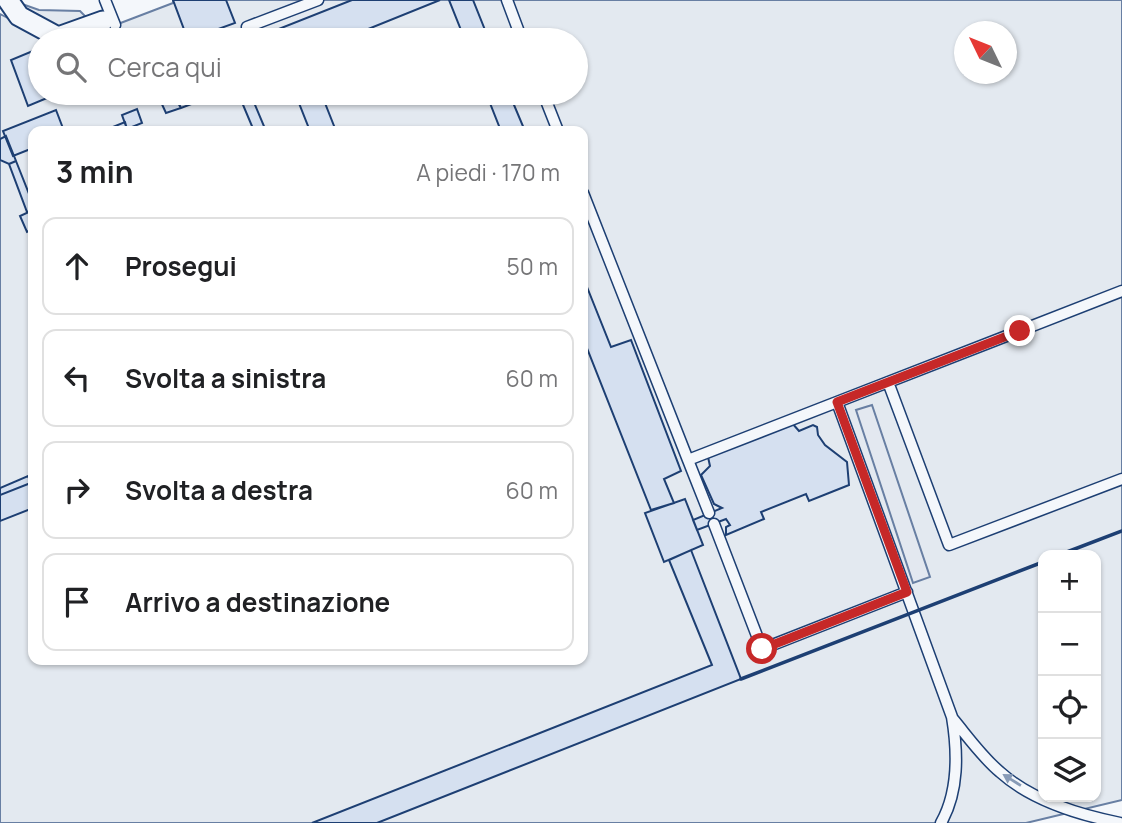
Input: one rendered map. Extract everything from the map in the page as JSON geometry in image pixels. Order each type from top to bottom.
[{"type":"street","points":[[8,0],[19,16],[41,28]]},
{"type":"street","points":[[87,28],[110,21]]},
{"type":"lane","points":[[105,0],[110,21]]},
{"type":"lane","points":[[247,27],[318,0]]},
{"type":"lane","points":[[507,0],[518,28]]},
{"type":"lane","points":[[548,105],[556,126]]},
{"type":"lane","points":[[588,206],[709,513]]},
{"type":"lane","points":[[688,460],[1122,291]]},
{"type":"lane","points":[[888,382],[949,545],[1122,478]]},
{"type":"lane","points":[[837,402],[952,717],[956,765],[951,799],[941,823]]},
{"type":"lane","points":[[714,524],[762,649],[907,592]]},
{"type":"lane","points":[[952,717],[976,748],[1002,774],[1031,792],[1065,807],[1120,823]]},
{"type":"shaded area","points":[[173,0],[1122,0],[1122,800],[1026,823],[0,823],[0,14],[28,28],[28,105],[588,105],[588,28],[107,28],[173,3]]},
{"type":"shaded area","points":[[22,4],[39,10],[80,11],[86,17],[53,28],[24,10]]},
{"type":"shaded area","points":[[872,405],[930,577],[913,583],[856,410]]},
{"type":"building","points":[[173,0],[226,0],[235,23],[221,28],[184,28]]},
{"type":"building","points":[[352,0],[440,0],[371,28],[281,28]]},
{"type":"building","points":[[449,0],[473,0],[484,28],[460,28]]},
{"type":"building","points":[[28,53],[28,105],[30,105],[28,106],[11,60]]},
{"type":"building","points":[[162,105],[180,105],[181,108],[166,113]]},
{"type":"building","points":[[243,105],[255,105],[264,126],[252,126]]},
{"type":"building","points":[[300,105],[326,105],[334,126],[308,126]]},
{"type":"building","points":[[491,105],[514,105],[523,126],[499,126]]},
{"type":"building","points":[[137,109],[142,123],[126,126],[122,115]]},
{"type":"building","points":[[56,110],[62,126],[28,126],[28,150],[13,156],[3,131]]},
{"type":"building","points":[[6,136],[16,161],[9,164],[0,160],[0,139]]},
{"type":"building","points":[[16,161],[28,191],[28,212],[27,212],[9,164]]},
{"type":"building","points":[[28,212],[27,232],[20,216]]},
{"type":"building","points":[[588,290],[611,347],[631,340],[681,471],[664,479],[674,503],[651,510],[588,351]]},
{"type":"building","points":[[792,423],[799,431],[813,425],[817,427],[818,435],[825,445],[847,462],[849,485],[809,501],[806,494],[761,512],[764,519],[726,535],[726,527],[730,525],[726,519],[697,530],[693,520],[722,508],[714,504],[701,475],[710,466],[708,457]]},
{"type":"building","points":[[28,476],[28,484],[0,495],[0,488]]},
{"type":"building","points":[[28,484],[28,510],[0,521],[0,495]]},
{"type":"building","points":[[685,499],[703,545],[664,562],[645,513]]},
{"type":"building","points":[[691,550],[741,679],[377,823],[312,823],[712,665],[669,560]]},
{"type":"wall","points":[[1072,550],[1122,531]]},
{"type":"wall","points":[[741,679],[1038,564]]},
{"type":"route","points":[[762,649],[907,592],[837,402],[1020,331]]}]
